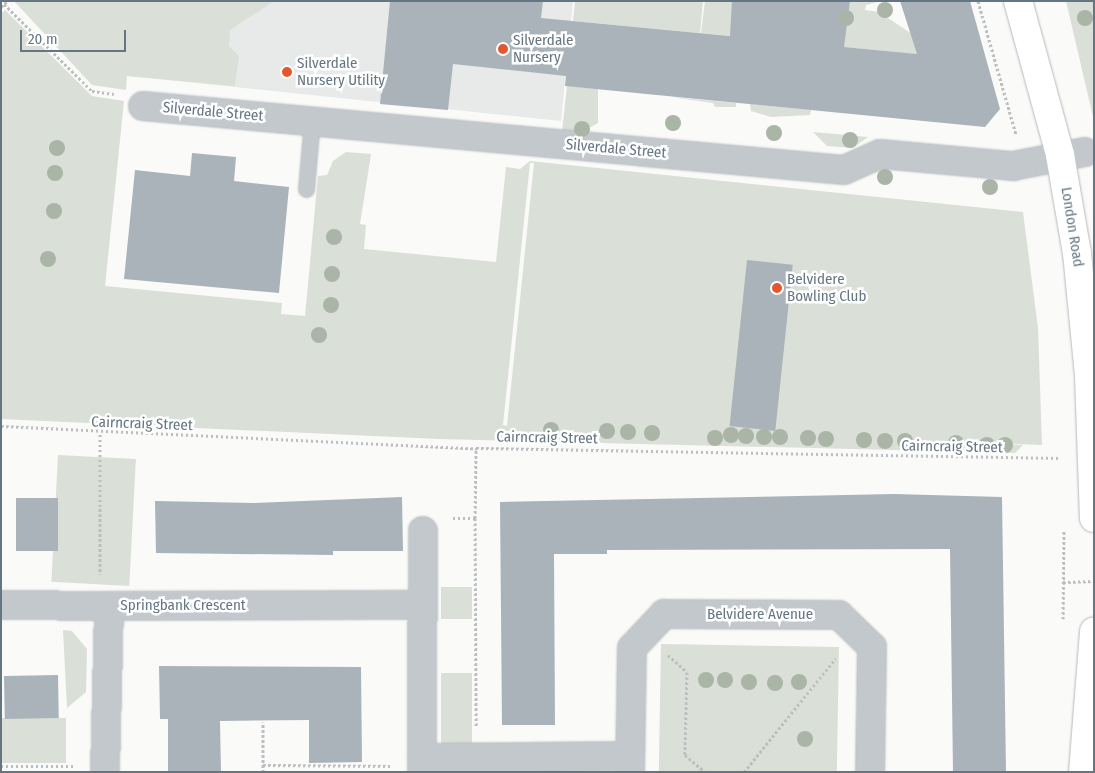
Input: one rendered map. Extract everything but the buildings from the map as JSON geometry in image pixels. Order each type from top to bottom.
[{"type":"main road","name":"London Road","points":[[1018,1],[1072,153],[1093,452],[1094,518]]},
{"type":"main road","points":[[1083,772],[1094,631]]},
{"type":"street","name":"Silverdale Street","points":[[143,106],[844,170],[886,154],[1025,164],[1072,153]]},
{"type":"street","points":[[422,765],[423,531]]},
{"type":"street","points":[[1,605],[105,606]]},
{"type":"street","name":"Springbank Crescent","points":[[105,769],[105,606],[423,605]]},
{"type":"street","name":"Belvidere Avenue","points":[[422,765],[476,758],[630,764],[632,648],[664,614],[839,615],[872,647],[870,772]]},
{"type":"lane","points":[[306,189],[312,121]]},
{"type":"path","points":[[978,1],[1025,164]]},
{"type":"path","points":[[4,4],[92,91],[129,96],[128,104],[143,106]]},
{"type":"path","name":"Cairncraig Street","points":[[1,426],[100,434],[476,448],[1035,460],[1065,457],[1065,467]]},
{"type":"path","points":[[100,434],[105,606]]},
{"type":"path","points":[[476,448],[476,758]]},
{"type":"path","points":[[423,531],[422,518],[475,518]]},
{"type":"path","points":[[1063,622],[1064,524]]},
{"type":"path","points":[[1063,582],[1094,581]]},
{"type":"path","points":[[744,772],[857,632]]},
{"type":"path","points":[[646,634],[687,672],[685,755],[705,772]]},
{"type":"path","points":[[263,772],[264,722]]},
{"type":"path","points":[[263,765],[422,765]]},
{"type":"path","points":[[1,766],[105,769]]},
{"type":"shaded area","points":[[14,1],[274,1],[230,30],[229,46],[239,56],[235,86],[127,76],[126,90],[92,85]]},
{"type":"shaded area","points":[[181,1],[573,1],[561,121],[109,74]]},
{"type":"shaded area","points":[[575,1],[703,1],[700,33],[573,21]]},
{"type":"shaded area","points":[[705,1],[823,1],[763,39],[701,33]]},
{"type":"shaded area","points":[[850,1],[881,1],[866,5],[865,10],[879,12],[912,34],[925,55],[824,45]]},
{"type":"shaded area","points":[[1066,1],[1094,1],[1094,121]]},
{"type":"shaded area","points":[[5,10],[92,96],[124,101],[105,286],[282,303],[281,314],[305,316],[318,176],[327,175],[333,161],[346,152],[371,154],[360,224],[366,225],[364,249],[496,262],[506,167],[520,169],[530,161],[1023,212],[1038,328],[1042,445],[936,441],[1023,445],[1015,453],[439,439],[1,419],[1,14]],"holes":[[[530,163],[534,163],[507,426],[503,425]]]},
{"type":"shaded area","points":[[567,86],[598,89],[598,123],[579,133],[562,132]]},
{"type":"shaded area","points":[[670,97],[736,103],[736,107],[715,107],[713,103]]},
{"type":"shaded area","points":[[750,104],[811,110],[810,115],[771,117],[751,111]]},
{"type":"shaded area","points":[[813,132],[868,137],[853,148],[827,146]]},
{"type":"shaded area","points":[[58,455],[136,459],[129,586],[51,582]]},
{"type":"shaded area","points":[[441,587],[472,587],[472,619],[441,619]]},
{"type":"shaded area","points":[[63,630],[72,631],[87,649],[86,692],[67,708]]},
{"type":"shaded area","points":[[661,644],[839,647],[837,772],[659,772]]},
{"type":"shaded area","points":[[441,673],[472,673],[472,744],[441,744]]},
{"type":"shaded area","points":[[1,718],[66,718],[66,763],[1,763]]},
{"type":"place","name":"Silverdale Nursery","points":[[503,49]]},
{"type":"place","name":"Silverdale Nursery Utility","points":[[287,72]]},
{"type":"place","name":"Belvidere Bowling Club","points":[[777,288]]}]
